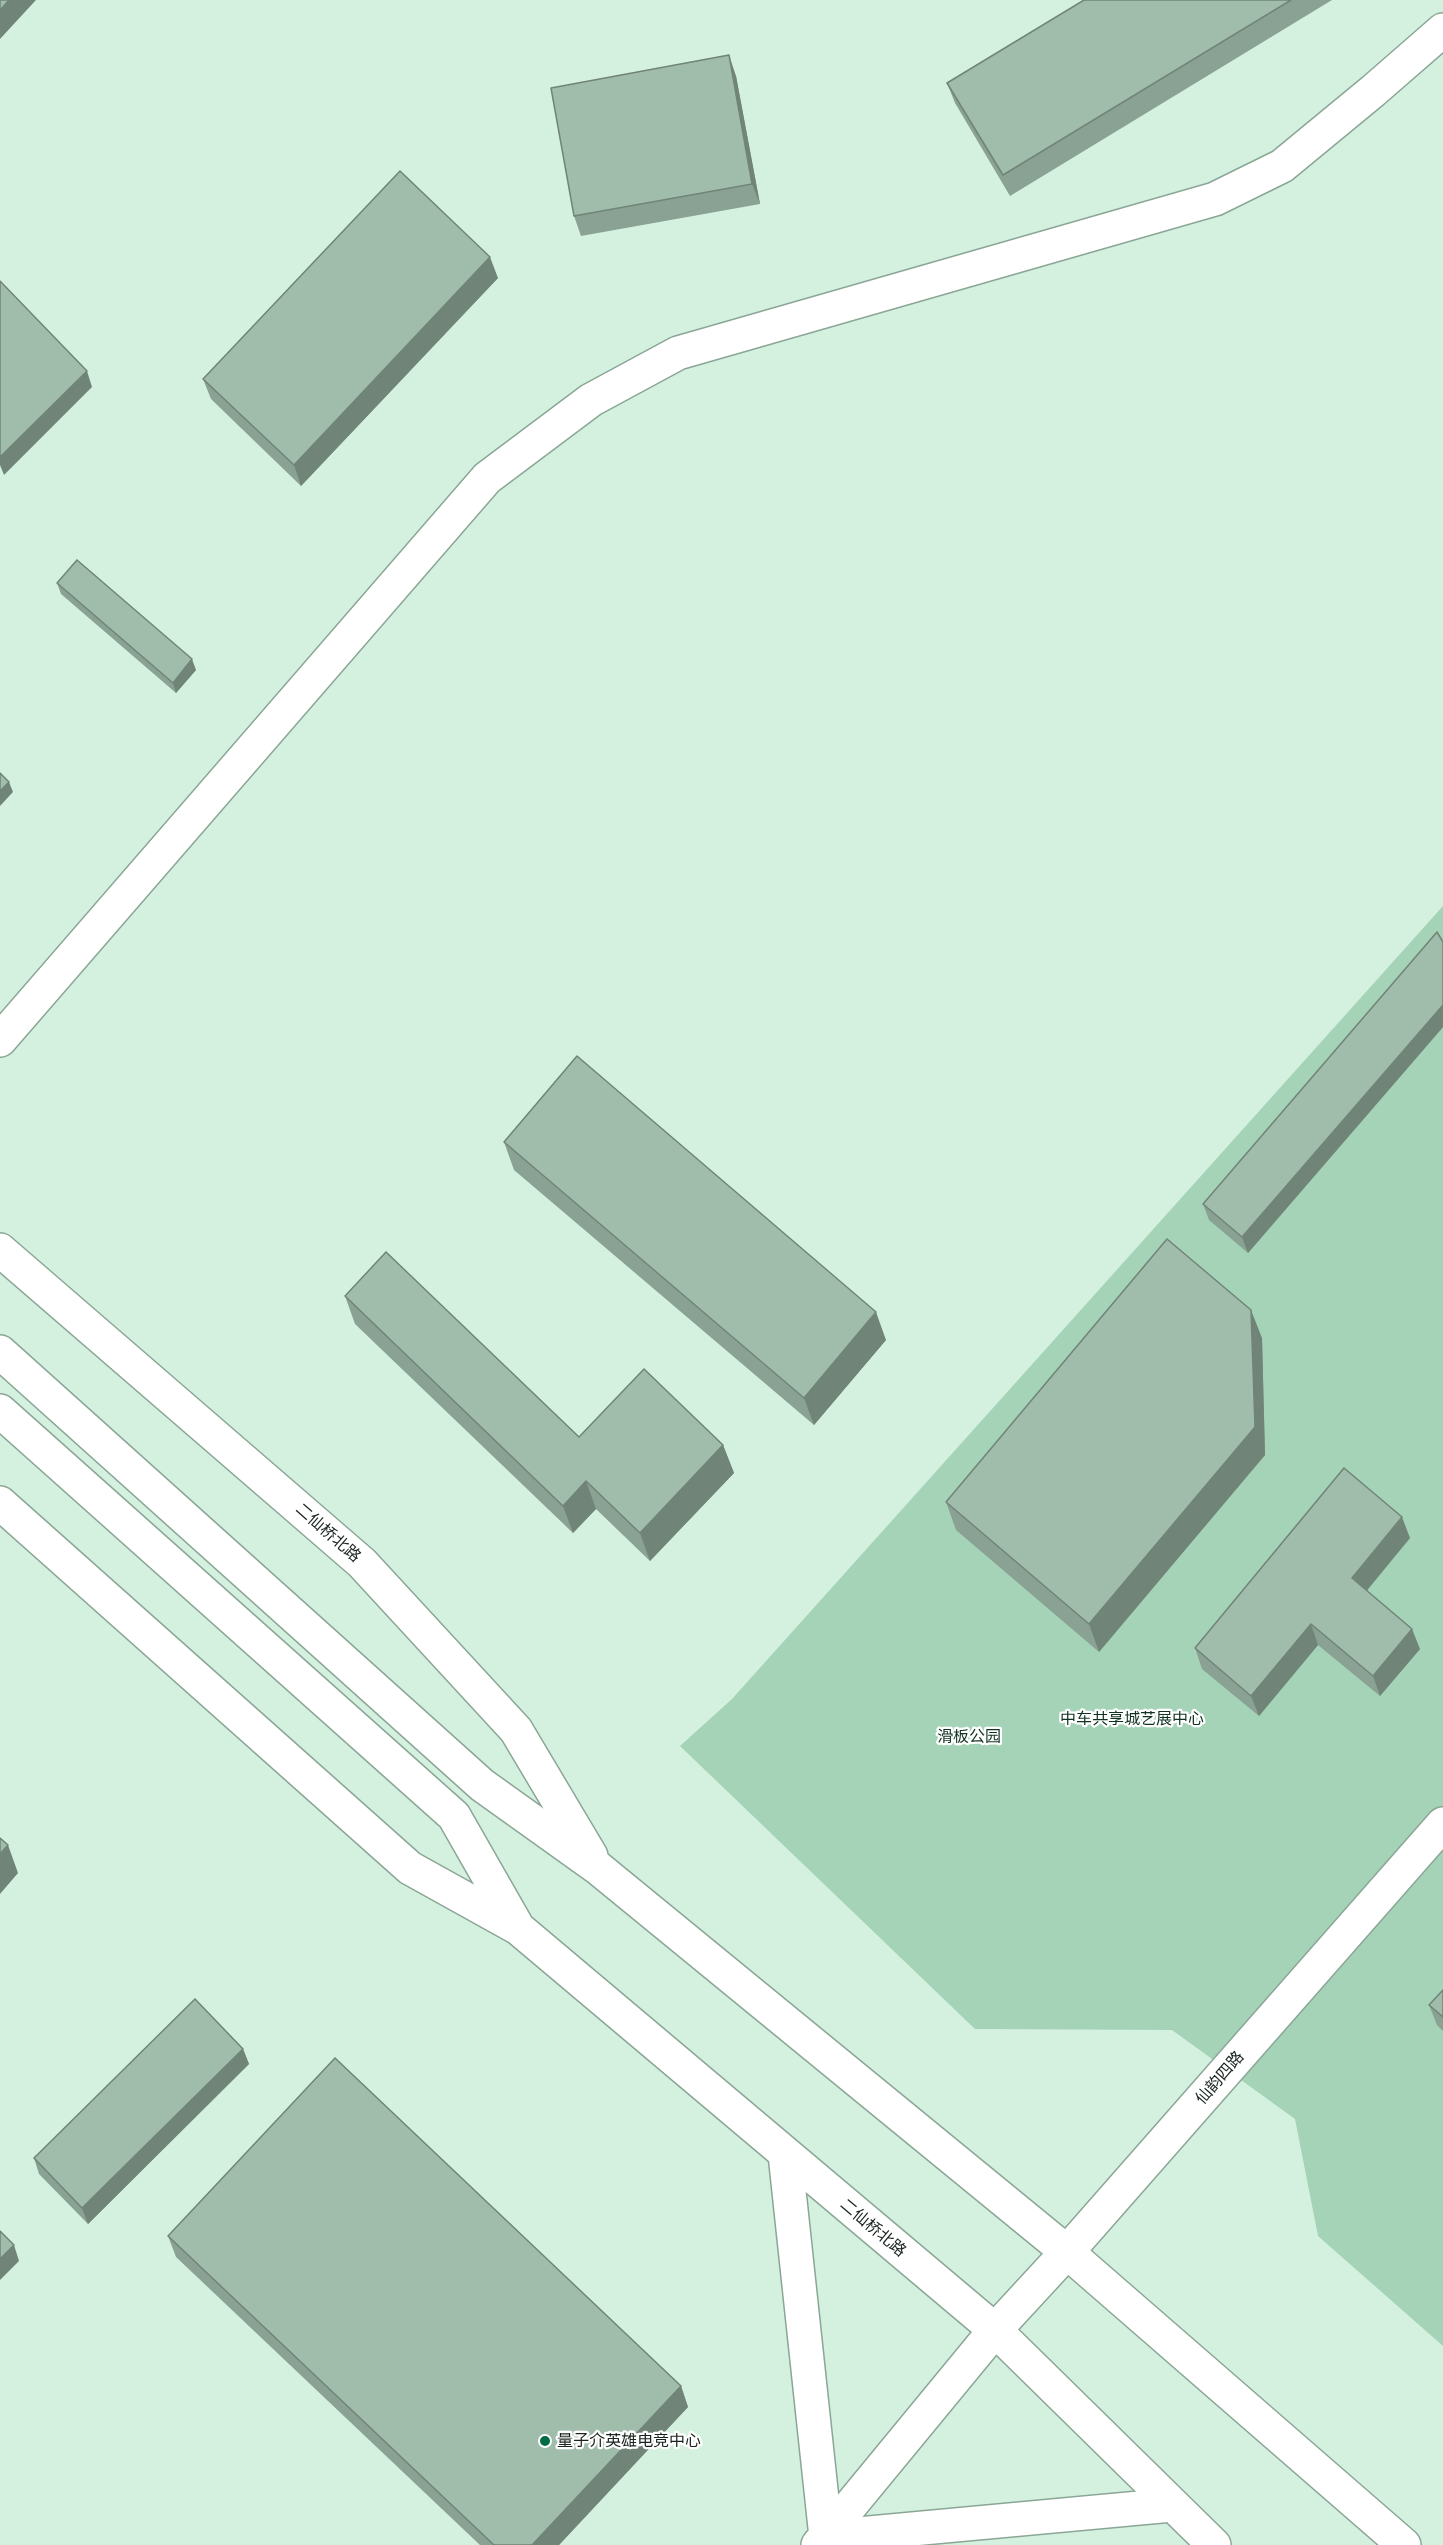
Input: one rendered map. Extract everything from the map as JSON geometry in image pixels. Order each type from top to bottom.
[{"type":"main road","points":[[0,1040],[487,478],[591,400],[678,353],[1215,199],[1282,166],[1443,30]]},
{"type":"main road","name":"二仙桥北路","points":[[0,1250],[362,1563],[516,1730],[598,1868]]},
{"type":"main road","points":[[0,1352],[482,1785],[598,1868],[1067,2252],[1404,2545]]},
{"type":"main road","name":"二仙桥北路","points":[[0,1411],[454,1816],[518,1928]]},
{"type":"main road","name":"二仙桥北路","points":[[0,1503],[410,1868],[518,1928],[995,2330],[1214,2545]]},
{"type":"main road","name":"仙韵四路","points":[[822,2541],[995,2330],[1067,2252],[1443,1824]]},
{"type":"main road","points":[[784,2154],[822,2541],[1172,2505]]},
{"type":"green space","name":"中车共享城艺展中心","points":[[1443,906],[1443,2346],[1318,2236],[1295,2119],[1172,2030],[975,2029],[680,1746],[732,1699]]},
{"type":"building","points":[[0,0],[9,0],[0,10]]},
{"type":"building","points":[[1084,0],[1291,0],[1003,175],[947,83]]},
{"type":"building","points":[[729,55],[752,184],[574,216],[551,88]]},
{"type":"building","points":[[400,171],[490,257],[294,465],[203,379]]},
{"type":"building","points":[[0,281],[87,371],[0,457]]},
{"type":"building","points":[[77,560],[192,659],[173,683],[57,583]]},
{"type":"building","points":[[0,773],[9,782],[0,791]]},
{"type":"building","points":[[1437,932],[1443,942],[1443,1005],[1242,1237],[1203,1204]]},
{"type":"building","points":[[577,1056],[876,1312],[804,1398],[504,1142]]},
{"type":"building","points":[[1167,1239],[1251,1310],[1255,1427],[1089,1624],[946,1502]]},
{"type":"building","points":[[386,1252],[579,1437],[644,1369],[723,1445],[640,1533],[586,1481],[563,1506],[345,1296]]},
{"type":"building","points":[[1344,1468],[1402,1517],[1352,1578],[1412,1629],[1373,1676],[1311,1624],[1251,1696],[1195,1648]]},
{"type":"building","points":[[0,1838],[8,1845],[0,1854]]},
{"type":"building","points":[[1443,1990],[1443,2017],[1429,2005]]},
{"type":"building","points":[[195,1999],[243,2049],[82,2208],[34,2158]]},
{"type":"building","points":[[335,2058],[681,2386],[532,2545],[494,2545],[168,2236]]},
{"type":"building","points":[[0,2231],[14,2245],[0,2259]]},
{"type":"place","name":"量子介英雄电竞中心","points":[[545,2441]]},
{"type":"park label","name":"滑板公园","points":[[969,1737]]}]
